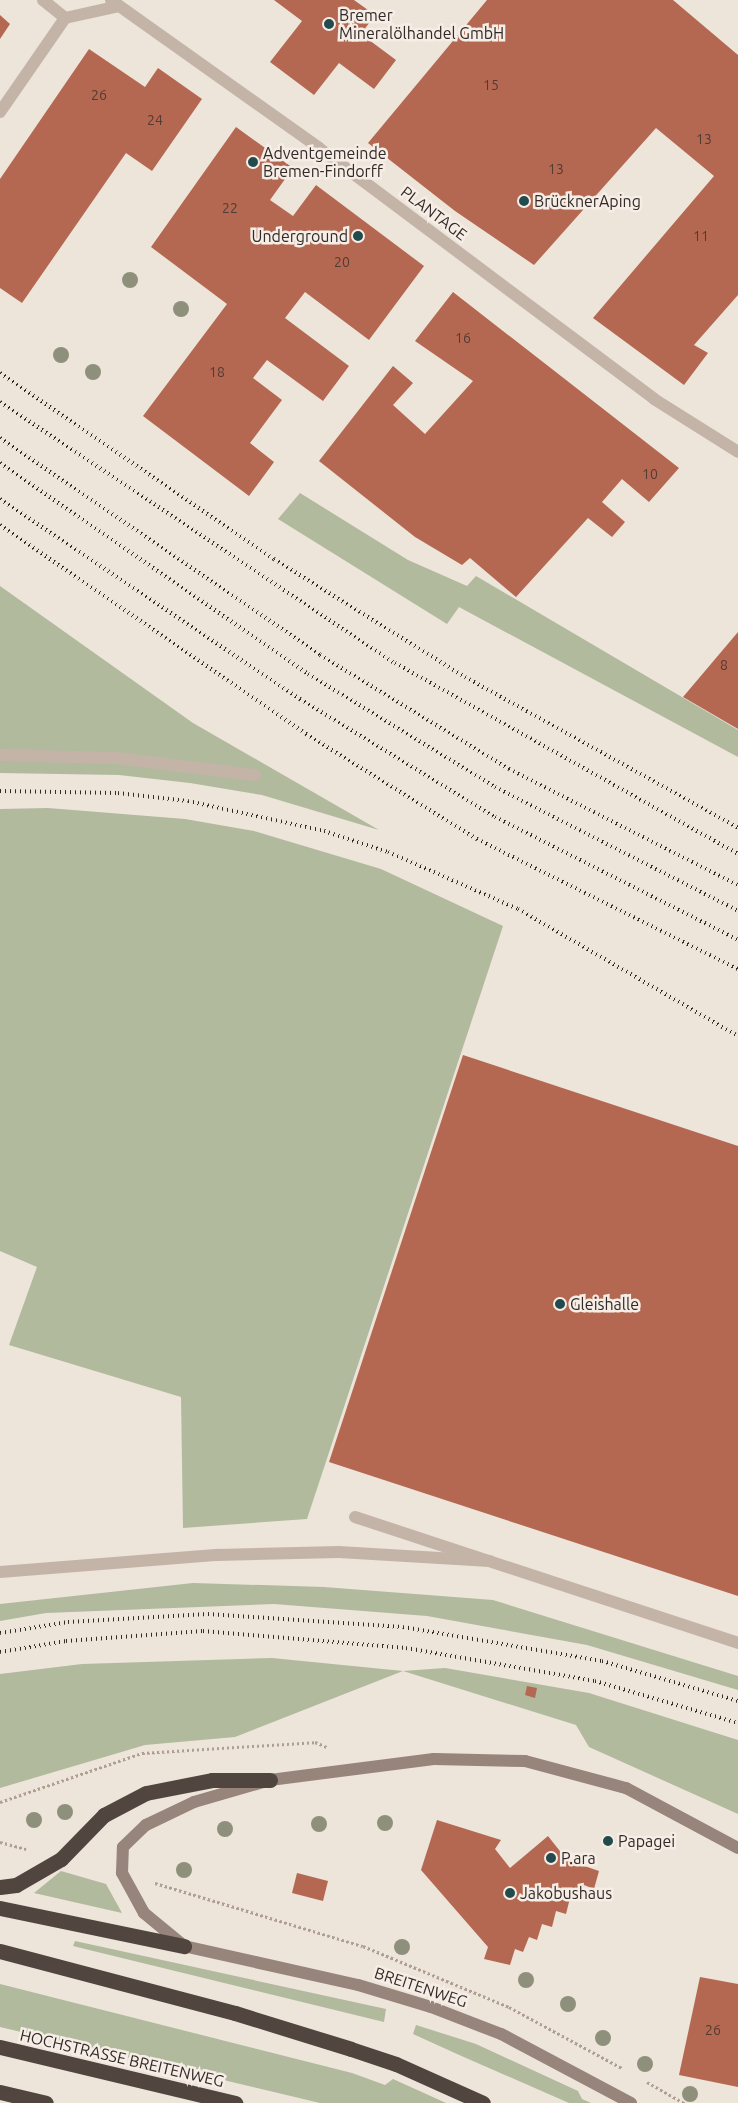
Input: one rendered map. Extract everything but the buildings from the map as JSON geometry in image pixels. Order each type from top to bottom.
[{"type":"highway","points":[[0,1887],[16,1885],[61,1859],[104,1815],[146,1793],[212,1780],[270,1780]]},
{"type":"highway","points":[[0,1908],[184,1946]]},
{"type":"highway","points":[[0,1951],[74,1968],[369,2055],[484,2103]]},
{"type":"highway","name":"HOCHSTRASSE BREITENWEG","points":[[0,2047],[235,2103]]},
{"type":"highway","points":[[0,2092],[46,2103]]},
{"type":"main road","points":[[184,1946],[144,1913],[122,1873],[123,1847],[146,1825],[194,1802],[270,1780],[434,1759],[525,1761],[626,1788],[738,1848]]},
{"type":"main road","name":"BREITENWEG","points":[[184,1946],[358,1985],[431,2007],[501,2034],[631,2103]]},
{"type":"street","points":[[43,0],[65,18]]},
{"type":"street","points":[[0,112],[65,18],[115,3]]},
{"type":"street","name":"PLANTAGE","points":[[115,3],[319,148],[654,399],[738,452]]},
{"type":"street","points":[[0,755],[118,758],[255,775]]},
{"type":"street","points":[[355,1516],[738,1643]]},
{"type":"street","points":[[0,1572],[218,1555],[338,1552],[490,1561]]},
{"type":"green space","points":[[300,493],[408,560],[467,586],[476,576],[738,730],[738,757],[459,607],[447,624],[278,519]]},
{"type":"green space","points":[[0,586],[193,723],[379,830],[262,795],[190,783],[119,775],[0,773]]},
{"type":"green space","points":[[48,808],[185,819],[254,831],[381,869],[503,926],[307,1519],[183,1528],[181,1397],[9,1345],[37,1267],[0,1251],[0,809]]},
{"type":"green space","points":[[193,1583],[324,1587],[493,1600],[738,1676],[738,1690],[587,1645],[427,1616],[274,1604],[46,1613],[0,1621],[0,1604]]},
{"type":"green space","points":[[272,1658],[403,1671],[235,1737],[145,1745],[0,1788],[0,1674],[82,1664]]},
{"type":"green space","points":[[445,1668],[589,1693],[738,1740],[738,1814],[589,1747],[576,1725],[403,1671]]},
{"type":"green space","points":[[61,1871],[106,1884],[122,1913],[34,1893]]},
{"type":"green space","points":[[75,1941],[386,2009],[384,2022],[73,1946]]},
{"type":"green space","points":[[0,1984],[352,2073],[385,2085],[393,2079],[446,2103],[320,2103],[0,2027]]},
{"type":"green space","points":[[416,2025],[476,2044],[578,2091],[582,2099],[591,2103],[569,2103],[457,2054],[413,2034]]},
{"type":"railway","points":[[0,373],[274,559],[465,677],[738,828]]},
{"type":"railway","points":[[0,402],[395,663],[738,854]]},
{"type":"railway","points":[[0,438],[320,655],[509,769],[738,885]]},
{"type":"railway","points":[[0,463],[308,674],[495,787],[738,911]]},
{"type":"railway","points":[[0,499],[300,699],[495,817],[738,940]]},
{"type":"railway","points":[[0,525],[306,734],[477,839],[738,969]]},
{"type":"railway","points":[[0,791],[118,793],[188,801],[324,831],[388,852],[518,909],[738,1036]]},
{"type":"railway","points":[[0,1633],[68,1622],[208,1614],[403,1627],[602,1661],[738,1701]]},
{"type":"railway","points":[[0,1652],[66,1641],[203,1631],[406,1648],[595,1681],[738,1723]]},
{"type":"place","name":"Bremer Mineralölhandel GmbH","points":[[329,24]]},
{"type":"place","name":"Adventgemeinde Bremen-Findorff","points":[[253,162]]},
{"type":"place","name":"BrücknerAping","points":[[524,201]]},
{"type":"place","name":"Underground","points":[[358,236]]},
{"type":"place","name":"Gleishalle","points":[[560,1304]]},
{"type":"place","name":"Papagei","points":[[608,1841]]},
{"type":"place","name":"P.ara","points":[[551,1858]]},
{"type":"place","name":"Jakobushaus","points":[[510,1893]]}]
